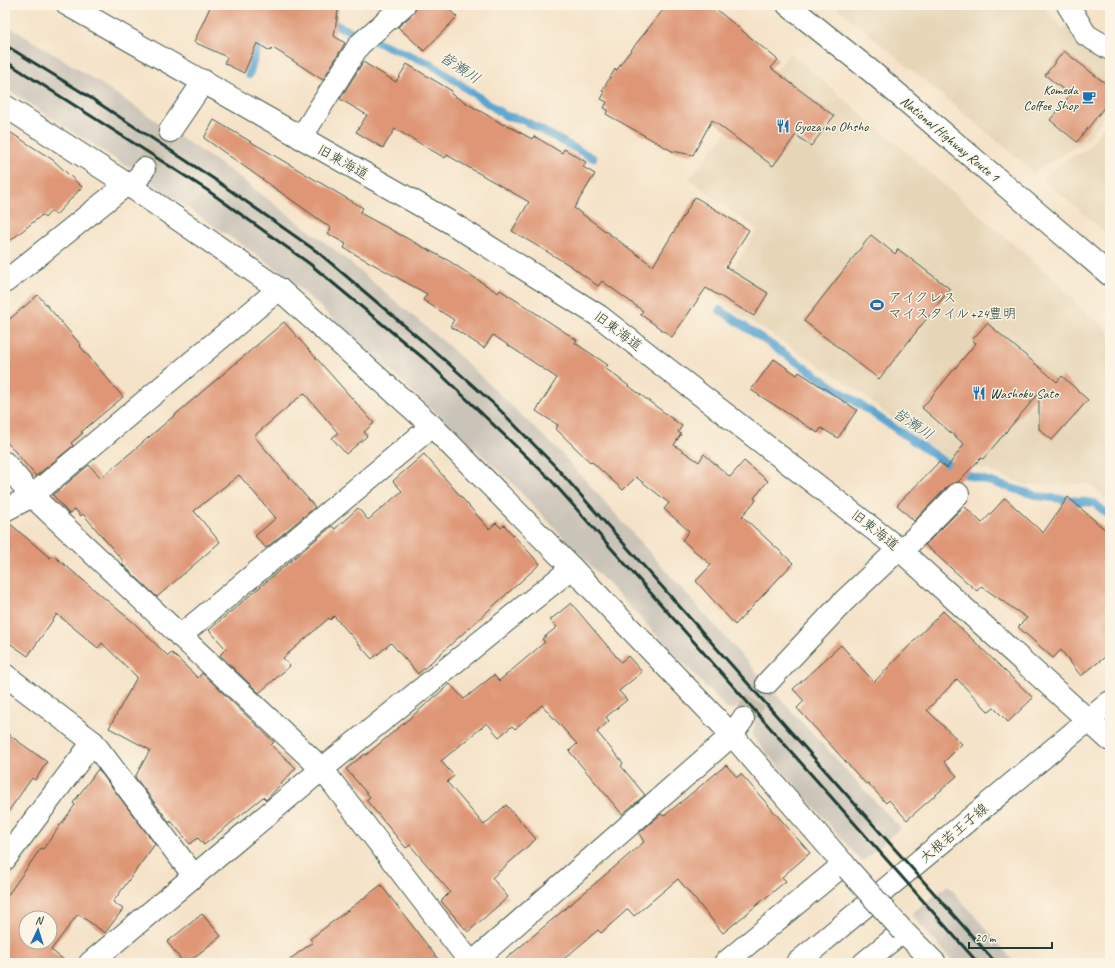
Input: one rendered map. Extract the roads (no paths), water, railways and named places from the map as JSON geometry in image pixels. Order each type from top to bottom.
[{"type":"main road","name":"旧東海道","points":[[68,5],[448,221],[599,316],[901,550],[1110,740]]},
{"type":"main road","points":[[301,138],[365,39],[404,5]]},
{"type":"main road","name":"National Highway Route 1","points":[[788,5],[872,72],[1110,275]]},
{"type":"main road","points":[[1068,5],[1086,35],[1110,49]]},
{"type":"main road","points":[[170,131],[204,81]]},
{"type":"main road","points":[[5,106],[129,186],[279,290],[432,426],[572,568],[737,727],[846,867],[903,931],[935,963]]},
{"type":"main road","points":[[5,282],[129,186],[144,168]]},
{"type":"main road","points":[[5,510],[32,496],[279,290]]},
{"type":"main road","points":[[180,636],[432,426]]},
{"type":"main road","points":[[5,463],[32,496],[322,769],[471,963],[737,727]]},
{"type":"main road","points":[[767,683],[844,601],[901,550],[958,494]]},
{"type":"main road","points":[[90,963],[322,769],[572,568]]},
{"type":"main road","points":[[5,676],[93,742],[194,876]]},
{"type":"main road","name":"大根若王子線","points":[[797,963],[1050,754],[1088,719],[1110,702]]},
{"type":"main road","points":[[5,859],[93,742]]},
{"type":"main road","points":[[725,963],[846,867]]},
{"type":"main road","points":[[864,963],[903,931]]},
{"type":"waterway","name":"皆瀬川","points":[[328,19],[338,26],[431,64],[506,116],[521,119],[593,158]]},
{"type":"waterway","points":[[249,75],[257,49],[252,36]]},
{"type":"waterway","name":"皆瀬川","points":[[720,310],[961,473],[1038,496],[1094,503],[1110,516]]},
{"type":"tunnel","points":[[144,169],[170,131]]},
{"type":"tunnel","points":[[743,719],[767,683]]},
{"type":"railway","points":[[5,45],[80,91],[214,179],[319,253],[440,356],[496,406],[554,465],[996,963]]},
{"type":"railway","points":[[5,61],[207,190],[310,264],[428,362],[550,479],[978,963]]},
{"type":"place","name":"Komeda Coffee Shop","points":[[1089,97]]},
{"type":"place","name":"Gyoza no Ohsho","points":[[783,126]]},
{"type":"place","name":"アイクレス マイスタイル+24豊明","points":[[877,305]]},
{"type":"place","name":"Washoku Sato","points":[[979,393]]}]
